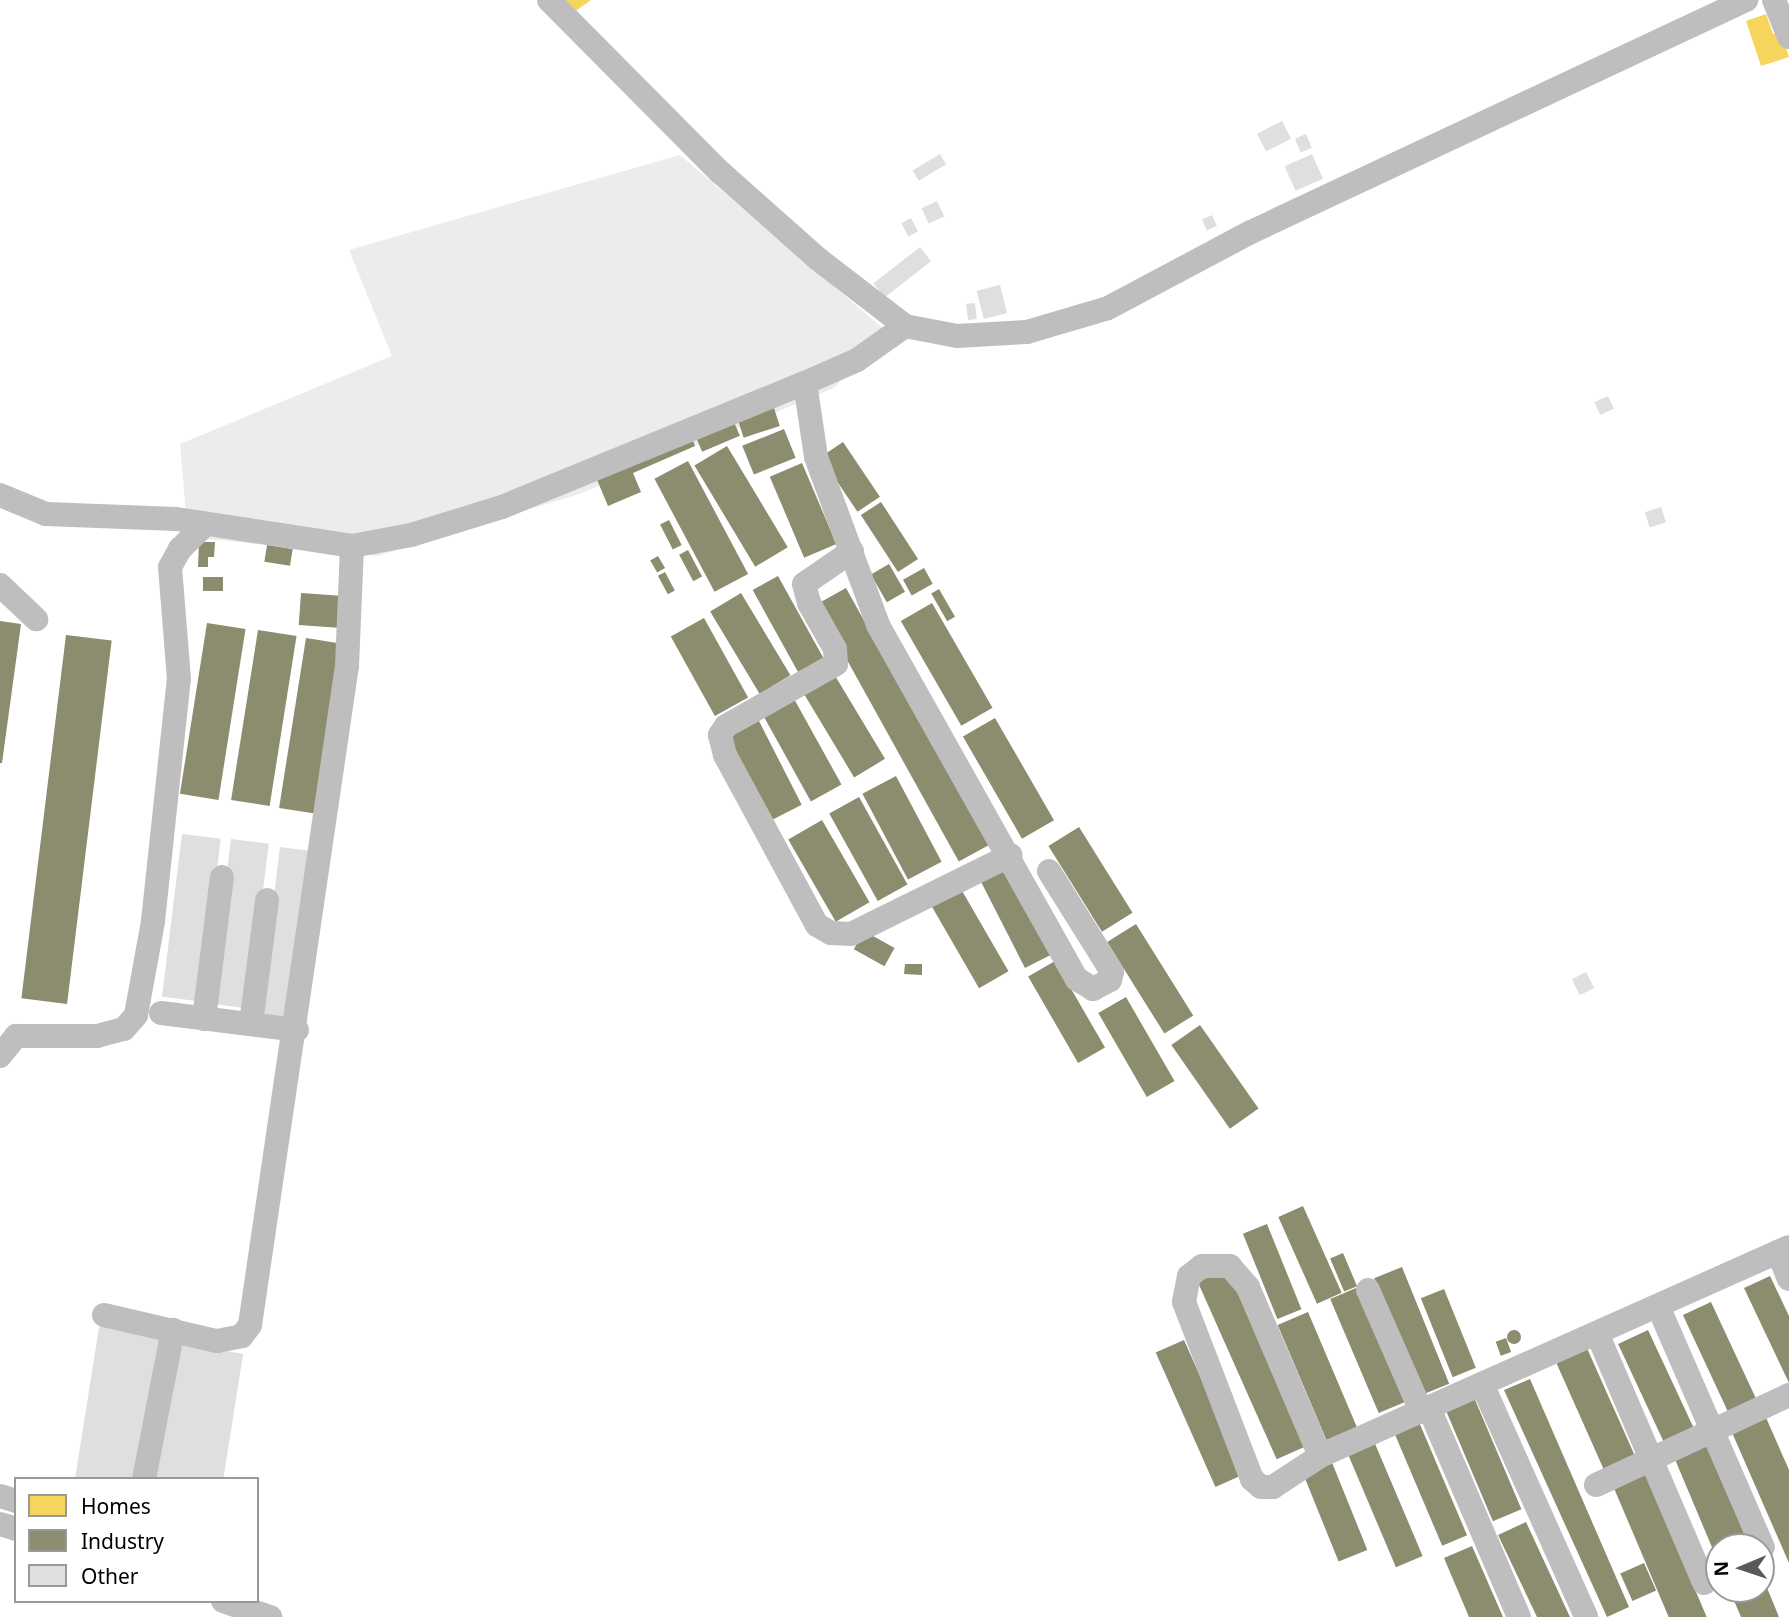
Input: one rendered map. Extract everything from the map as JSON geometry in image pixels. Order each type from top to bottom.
[{"type":"street","points":[[549,0],[720,172],[818,259],[905,326],[957,336],[1027,332],[1108,308],[1251,232],[1746,0]]},
{"type":"street","points":[[1774,0],[1789,37]]},
{"type":"street","points":[[0,495],[46,514],[206,524],[352,547],[411,535],[502,507],[857,360],[905,326]]},
{"type":"street","points":[[805,383],[816,457],[878,625],[1011,855],[1077,979],[1093,989],[1110,980],[1112,972],[1049,871]]},
{"type":"street","points":[[0,1056],[16,1036],[97,1036],[124,1029],[136,1015],[153,921],[179,679],[170,567],[180,549],[206,524]]},
{"type":"street","points":[[104,1315],[231,1341],[250,1325],[297,1030],[347,666],[352,547]]},
{"type":"street","points":[[852,551],[804,584],[809,603],[835,649],[836,664],[726,726],[720,735],[725,754],[817,925],[831,933],[851,934],[1011,855]]},
{"type":"street","points":[[0,584],[36,619]]},
{"type":"street","points":[[204,1019],[222,877]]},
{"type":"street","points":[[251,1024],[267,900]]},
{"type":"street","points":[[161,1013],[297,1030]]},
{"type":"street","points":[[1320,1456],[1248,1287],[1230,1266],[1202,1266],[1189,1276],[1184,1302],[1252,1479],[1261,1487],[1273,1487],[1320,1456],[1783,1249],[1789,1279]]},
{"type":"street","points":[[1368,1290],[1519,1617]]},
{"type":"street","points":[[1658,1306],[1756,1533]]},
{"type":"street","points":[[144,1477],[173,1330]]},
{"type":"street","points":[[1597,1333],[1653,1458],[1704,1583]]},
{"type":"street","points":[[1482,1384],[1586,1617]]},
{"type":"street","points":[[1596,1485],[1789,1395]]},
{"type":"street","points":[[229,1603],[270,1617]]},
{"type":"shaded area","points":[[680,155],[885,330],[834,388],[582,493],[377,556],[188,537],[180,444],[392,356],[349,250]]},
{"type":"building: Homes","points":[[564,0],[591,0],[570,15]]},
{"type":"building: Homes","points":[[1766,14],[1773,34],[1780,31],[1789,57],[1761,66],[1746,21]]},
{"type":"building: Industry","points":[[773,405],[780,426],[744,438],[737,417]]},
{"type":"building: Industry","points":[[734,422],[740,436],[702,452],[696,438]]},
{"type":"building: Industry","points":[[784,429],[796,458],[754,475],[742,446]]},
{"type":"building: Industry","points":[[690,433],[695,446],[633,473],[641,492],[608,506],[595,475]]},
{"type":"building: Industry","points":[[843,442],[880,497],[858,512],[821,457]]},
{"type":"building: Industry","points":[[727,446],[788,547],[755,567],[694,466]]},
{"type":"building: Industry","points":[[688,461],[748,574],[715,592],[654,479]]},
{"type":"building: Industry","points":[[802,463],[836,544],[804,558],[770,477]]},
{"type":"building: Industry","points":[[881,502],[918,559],[898,572],[861,515]]},
{"type":"building: Industry","points":[[669,520],[682,545],[673,549],[660,525]]},
{"type":"building: Industry","points":[[199,542],[215,542],[214,557],[208,557],[208,567],[198,567]]},
{"type":"building: Industry","points":[[267,545],[293,549],[290,566],[264,562]]},
{"type":"building: Industry","points":[[688,550],[702,576],[693,581],[679,555]]},
{"type":"building: Industry","points":[[658,556],[665,568],[657,573],[650,560]]},
{"type":"building: Industry","points":[[889,564],[905,592],[887,602],[871,574]]},
{"type":"building: Industry","points":[[924,568],[933,584],[912,595],[903,580]]},
{"type":"building: Industry","points":[[665,572],[675,591],[668,594],[658,576]]},
{"type":"building: Industry","points":[[778,576],[824,658],[798,672],[753,590]]},
{"type":"building: Industry","points":[[203,577],[223,577],[223,591],[203,591]]},
{"type":"building: Industry","points":[[846,588],[989,845],[959,862],[816,604]]},
{"type":"building: Industry","points":[[939,589],[955,617],[947,621],[931,594]]},
{"type":"building: Industry","points":[[301,593],[358,597],[356,629],[299,625]]},
{"type":"building: Industry","points":[[741,593],[790,675],[760,694],[710,612]]},
{"type":"building: Industry","points":[[932,603],[992,708],[961,726],[901,621]]},
{"type":"building: Industry","points":[[704,618],[748,698],[715,716],[671,636]]},
{"type":"building: Industry","points":[[0,621],[21,624],[2,763],[0,763]]},
{"type":"building: Industry","points":[[207,623],[246,629],[218,800],[180,794]]},
{"type":"building: Industry","points":[[258,630],[297,636],[270,806],[231,800]]},
{"type":"building: Industry","points":[[66,635],[112,641],[67,1004],[21,998]]},
{"type":"building: Industry","points":[[306,638],[344,644],[317,814],[279,808]]},
{"type":"building: Industry","points":[[834,674],[885,759],[854,777],[803,693]]},
{"type":"building: Industry","points":[[793,697],[841,784],[811,801],[762,714]]},
{"type":"building: Industry","points":[[995,718],[1054,820],[1022,839],[963,736]]},
{"type":"building: Industry","points":[[759,721],[802,805],[770,821],[728,737]]},
{"type":"building: Industry","points":[[896,776],[942,862],[908,879],[862,794]]},
{"type":"building: Industry","points":[[859,797],[907,884],[878,901],[829,813]]},
{"type":"building: Industry","points":[[822,820],[870,902],[836,922],[788,840]]},
{"type":"building: Industry","points":[[1079,827],[1133,913],[1102,932],[1048,846]]},
{"type":"building: Industry","points":[[1009,864],[1054,953],[1025,968],[980,879]]},
{"type":"building: Industry","points":[[961,889],[1008,971],[979,988],[932,906]]},
{"type":"building: Industry","points":[[1136,924],[1193,1016],[1164,1034],[1107,942]]},
{"type":"building: Industry","points":[[864,931],[895,948],[884,966],[854,949]]},
{"type":"building: Industry","points":[[1055,961],[1105,1048],[1078,1063],[1028,976]]},
{"type":"building: Industry","points":[[905,964],[922,964],[922,975],[904,974]]},
{"type":"building: Industry","points":[[1126,997],[1174,1081],[1147,1097],[1098,1013]]},
{"type":"building: Industry","points":[[1200,1025],[1259,1109],[1230,1129],[1171,1045]]},
{"type":"building: Industry","points":[[1303,1206],[1342,1293],[1317,1304],[1278,1217]]},
{"type":"building: Industry","points":[[1267,1224],[1301,1309],[1277,1319],[1243,1234]]},
{"type":"building: Industry","points":[[1343,1253],[1357,1286],[1344,1292],[1330,1258]]},
{"type":"building: Industry","points":[[1402,1267],[1449,1384],[1421,1395],[1374,1278]]},
{"type":"building: Industry","points":[[1227,1269],[1306,1446],[1277,1459],[1198,1282]]},
{"type":"building: Industry","points":[[1770,1276],[1789,1316],[1789,1383],[1744,1288]]},
{"type":"building: Industry","points":[[1356,1288],[1404,1402],[1379,1413],[1330,1299]]},
{"type":"building: Industry","points":[[1444,1289],[1476,1368],[1453,1377],[1421,1298]]},
{"type":"building: Industry","points":[[1711,1302],[1757,1400],[1729,1413],[1683,1315]]},
{"type":"building: Industry","points":[[1308,1312],[1357,1427],[1326,1440],[1278,1325]]},
{"type":"building: Industry","points":[[1511,1330],[1517,1330],[1521,1337],[1517,1344],[1511,1344],[1507,1340],[1507,1334]]},
{"type":"building: Industry","points":[[1648,1330],[1693,1427],[1663,1441],[1618,1344]]},
{"type":"building: Industry","points":[[1506,1338],[1511,1352],[1501,1356],[1496,1342]]},
{"type":"building: Industry","points":[[1184,1340],[1244,1474],[1215,1487],[1156,1353]]},
{"type":"building: Industry","points":[[1586,1346],[1636,1459],[1605,1473],[1555,1360]]},
{"type":"building: Industry","points":[[1530,1379],[1629,1607],[1607,1617],[1504,1390]]},
{"type":"building: Industry","points":[[1473,1395],[1521,1509],[1493,1521],[1444,1407]]},
{"type":"building: Industry","points":[[1764,1413],[1789,1470],[1789,1563],[1730,1428]]},
{"type":"building: Industry","points":[[1419,1422],[1467,1535],[1442,1546],[1394,1433]]},
{"type":"building: Industry","points":[[1373,1439],[1423,1556],[1396,1567],[1346,1450]]},
{"type":"building: Industry","points":[[1706,1443],[1744,1533],[1706,1533],[1674,1457]]},
{"type":"building: Industry","points":[[1331,1460],[1367,1550],[1339,1562],[1302,1472]]},
{"type":"building: Industry","points":[[1646,1474],[1707,1617],[1669,1617],[1614,1488]]},
{"type":"building: Industry","points":[[1526,1522],[1570,1617],[1537,1617],[1498,1535]]},
{"type":"building: Industry","points":[[1472,1546],[1503,1617],[1469,1617],[1444,1558]]},
{"type":"building: Industry","points":[[1644,1563],[1656,1590],[1632,1601],[1620,1574]]},
{"type":"building: Industry","points":[[1735,1603],[1773,1603],[1779,1617],[1741,1617]]},
{"type":"building: Other","points":[[1282,121],[1291,139],[1266,152],[1257,134]]},
{"type":"building: Other","points":[[1306,134],[1312,148],[1301,152],[1295,139]]},
{"type":"building: Other","points":[[940,154],[946,164],[919,181],[913,170]]},
{"type":"building: Other","points":[[1312,154],[1323,179],[1296,191],[1285,166]]},
{"type":"building: Other","points":[[937,201],[944,216],[929,224],[922,208]]},
{"type":"building: Other","points":[[1212,215],[1217,226],[1207,230],[1202,219]]},
{"type":"building: Other","points":[[911,218],[918,231],[908,236],[901,223]]},
{"type":"building: Other","points":[[920,247],[931,261],[885,298],[874,283]]},
{"type":"building: Other","points":[[1000,285],[1007,313],[984,319],[977,291]]},
{"type":"building: Other","points":[[975,303],[977,319],[968,320],[966,304]]},
{"type":"building: Other","points":[[1608,396],[1614,409],[1600,415],[1594,402]]},
{"type":"building: Other","points":[[1661,507],[1666,522],[1650,527],[1645,512]]},
{"type":"building: Other","points":[[182,834],[221,839],[201,1002],[162,997]]},
{"type":"building: Other","points":[[231,839],[269,844],[248,1008],[211,1004]]},
{"type":"building: Other","points":[[280,847],[318,852],[297,1022],[259,1018]]},
{"type":"building: Other","points":[[1586,972],[1594,988],[1580,995],[1572,979]]},
{"type":"building: Other","points":[[100,1321],[166,1331],[143,1477],[75,1477]]},
{"type":"building: Other","points":[[176,1343],[243,1354],[224,1477],[155,1477]]}]
